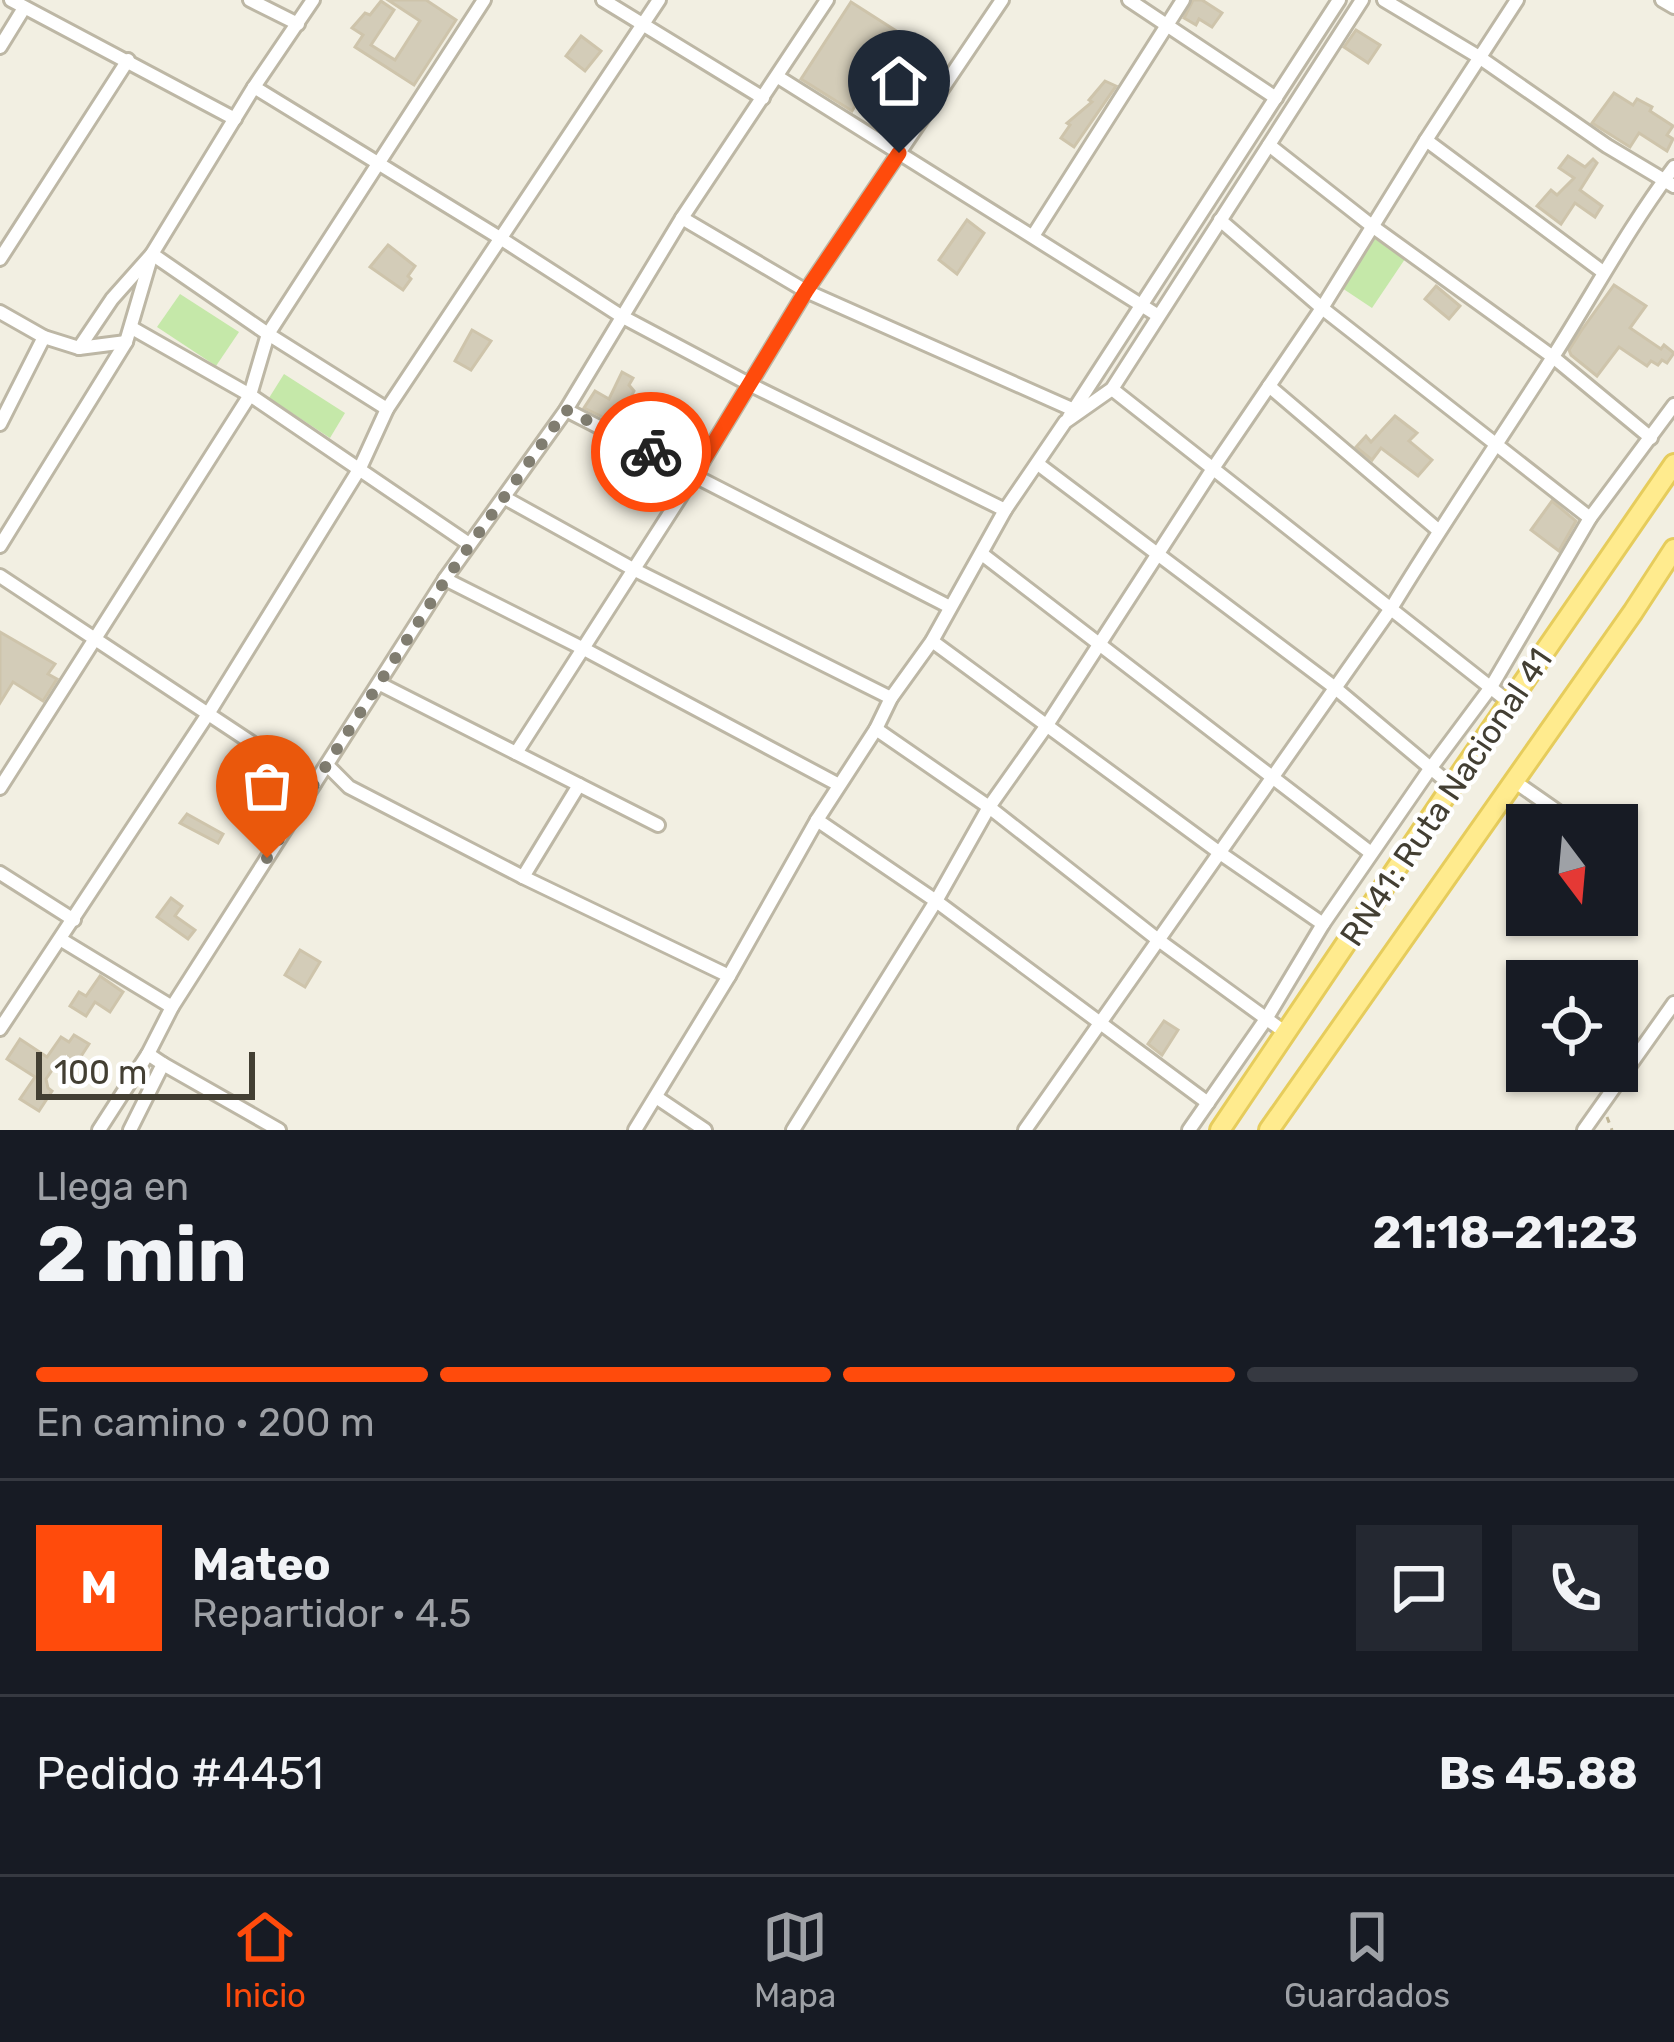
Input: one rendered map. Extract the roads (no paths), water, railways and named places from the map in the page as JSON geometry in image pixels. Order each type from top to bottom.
[{"type":"main road","name":"RN41: Ruta Nacional 41","points":[[1220,1130],[1674,464]]},
{"type":"main road","name":"RN41: Ruta Nacional 41","points":[[1269,1130],[1674,549]]},
{"type":"street","points":[[11,0],[235,119]]},
{"type":"street","points":[[250,0],[298,24]]},
{"type":"street","points":[[79,348],[112,299],[152,254],[313,0]]},
{"type":"street","points":[[0,788],[250,395],[268,334],[484,0]]},
{"type":"street","points":[[603,0],[763,98]]},
{"type":"street","points":[[0,1029],[208,714],[360,468],[387,410],[659,0]]},
{"type":"street","points":[[99,1130],[326,765],[469,544],[566,410],[682,218],[827,0]]},
{"type":"street","points":[[516,753],[806,291],[1002,0]]},
{"type":"street","points":[[1129,0],[1276,98]]},
{"type":"street","points":[[1034,236],[1183,0]]},
{"type":"street","points":[[635,1130],[1006,510],[1339,0]]},
{"type":"street","points":[[1069,416],[1112,389],[1362,0]]},
{"type":"street","points":[[1384,0],[1669,183]]},
{"type":"street","points":[[793,1130],[989,807],[1322,308],[1517,0]]},
{"type":"street","points":[[1662,0],[1674,8]]},
{"type":"street","points":[[0,47],[24,8]]},
{"type":"street","points":[[0,259],[128,60]]},
{"type":"street","points":[[778,77],[1157,315]]},
{"type":"street","points":[[1290,77],[1306,86]]},
{"type":"street","points":[[254,87],[621,316],[1006,510]]},
{"type":"street","points":[[1426,140],[1603,272]]},
{"type":"street","points":[[1269,145],[1553,357],[1651,438]]},
{"type":"street","points":[[1025,1130],[1392,607],[1603,272],[1669,183],[1674,166]]},
{"type":"street","points":[[682,218],[806,291],[1069,416]]},
{"type":"street","points":[[1220,220],[1322,308],[1590,518]]},
{"type":"street","points":[[152,254],[387,410]]},
{"type":"street","points":[[0,546],[129,335],[152,254]]},
{"type":"street","points":[[0,312],[44,337],[79,348],[129,335],[250,395],[469,544]]},
{"type":"street","points":[[0,424],[44,337]]},
{"type":"street","points":[[1269,386],[1438,530]]},
{"type":"street","points":[[1112,389],[1509,702]]},
{"type":"street","points":[[1189,1130],[1371,853],[1491,687],[1590,518],[1674,404]]},
{"type":"street","points":[[566,410],[950,607]]},
{"type":"street","points":[[1038,464],[1334,687],[1452,786]]},
{"type":"street","points":[[505,498],[633,569],[891,698]]},
{"type":"street","points":[[982,554],[1371,853]]},
{"type":"street","points":[[0,576],[314,784]]},
{"type":"street","points":[[446,579],[839,785]]},
{"type":"street","points":[[932,640],[1220,854],[1323,924]]},
{"type":"street","points":[[380,684],[658,825]]},
{"type":"street","points":[[876,729],[989,807],[1286,1033]]},
{"type":"street","points":[[326,765],[349,787],[729,976]]},
{"type":"street","points":[[1514,781],[1546,804]]},
{"type":"street","points":[[523,877],[579,785]]},
{"type":"street","points":[[818,820],[936,901],[1208,1103]]},
{"type":"street","points":[[0,873],[74,920]]},
{"type":"street","points":[[60,939],[172,1007]]},
{"type":"street","points":[[1584,1130],[1674,1003]]},
{"type":"street","points":[[148,1054],[279,1130]]},
{"type":"street","points":[[130,1130],[164,1064]]},
{"type":"street","points":[[656,1097],[705,1130]]}]
